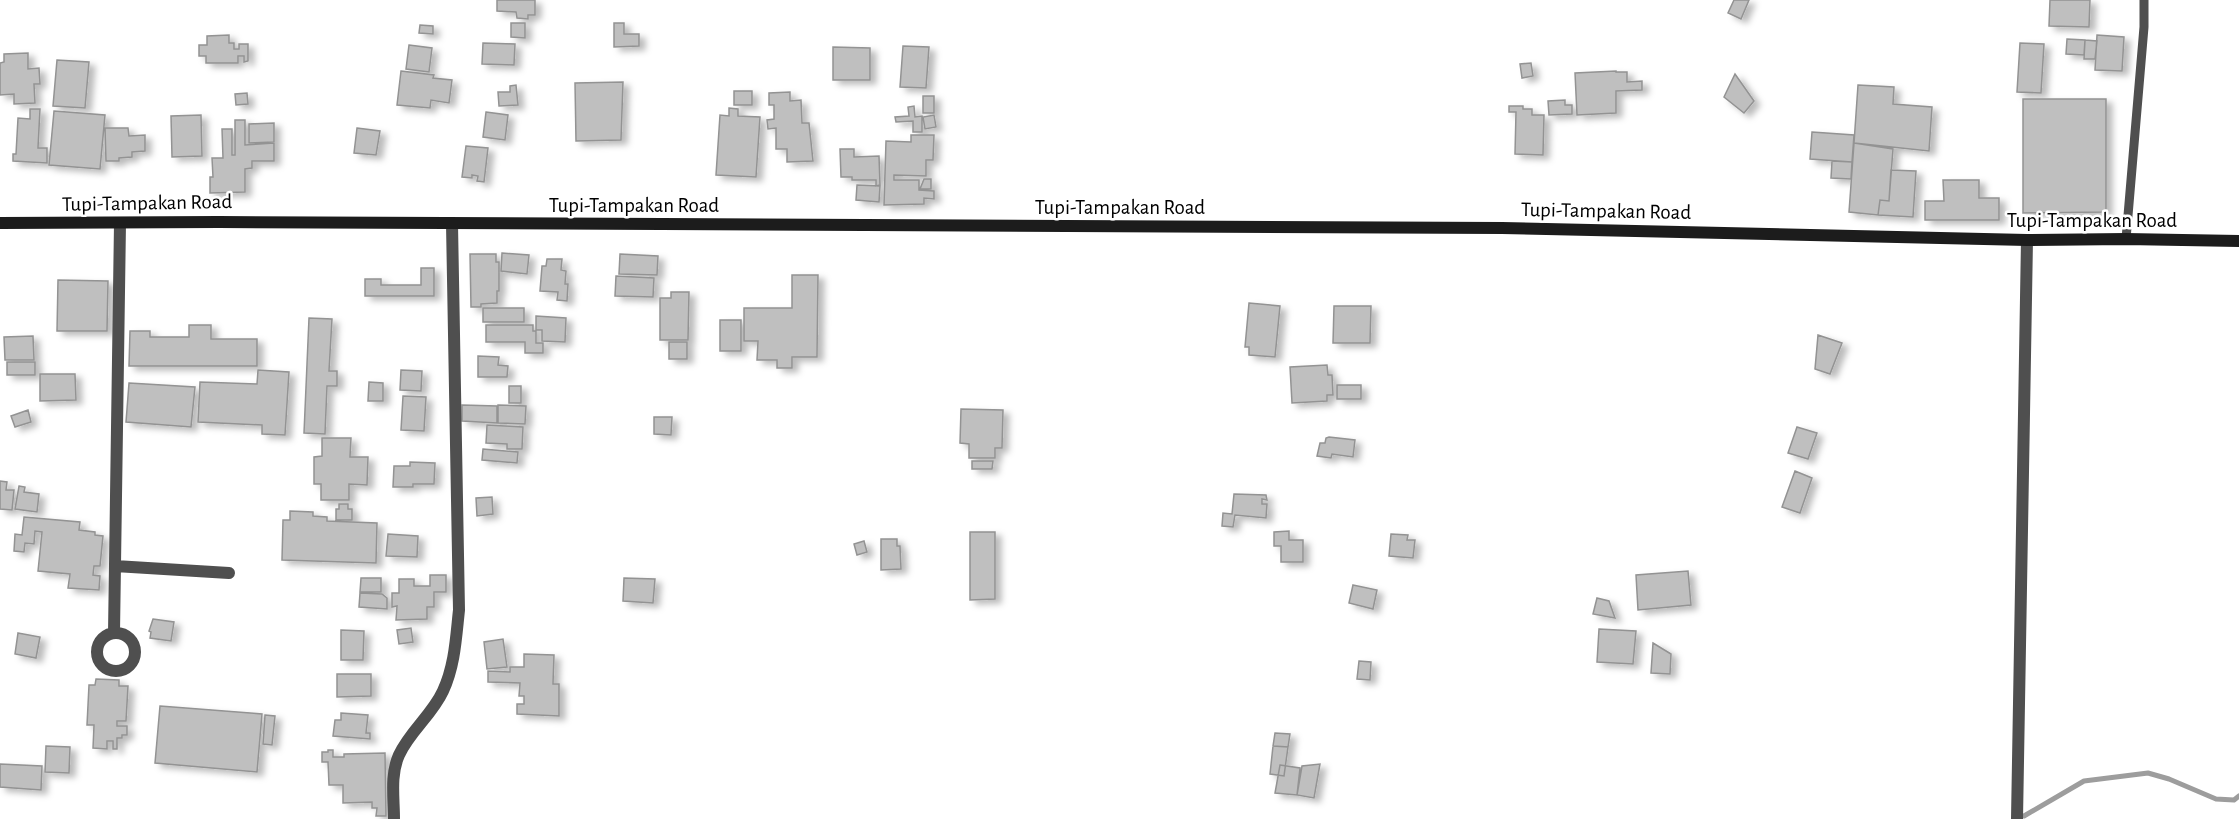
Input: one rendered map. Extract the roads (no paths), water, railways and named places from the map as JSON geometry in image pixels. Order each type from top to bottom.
[{"type":"main road","name":"Tupi-Tampakan Road","points":[[0,223],[1502,228],[2027,240],[2239,241]]},
{"type":"street","points":[[114,633],[120,223]]},
{"type":"street","points":[[394,819],[393,786],[399,756],[443,691],[451,671],[459,610],[452,224]]},
{"type":"street","points":[[2018,819],[2027,240]]},
{"type":"street","points":[[115,566],[229,573]]},
{"type":"lane","points":[[2126,239],[2144,27],[2144,0]]},
{"type":"waterway","points":[[2024,816],[2084,781],[2148,773],[2169,779],[2216,799],[2234,800],[2239,796]]}]
